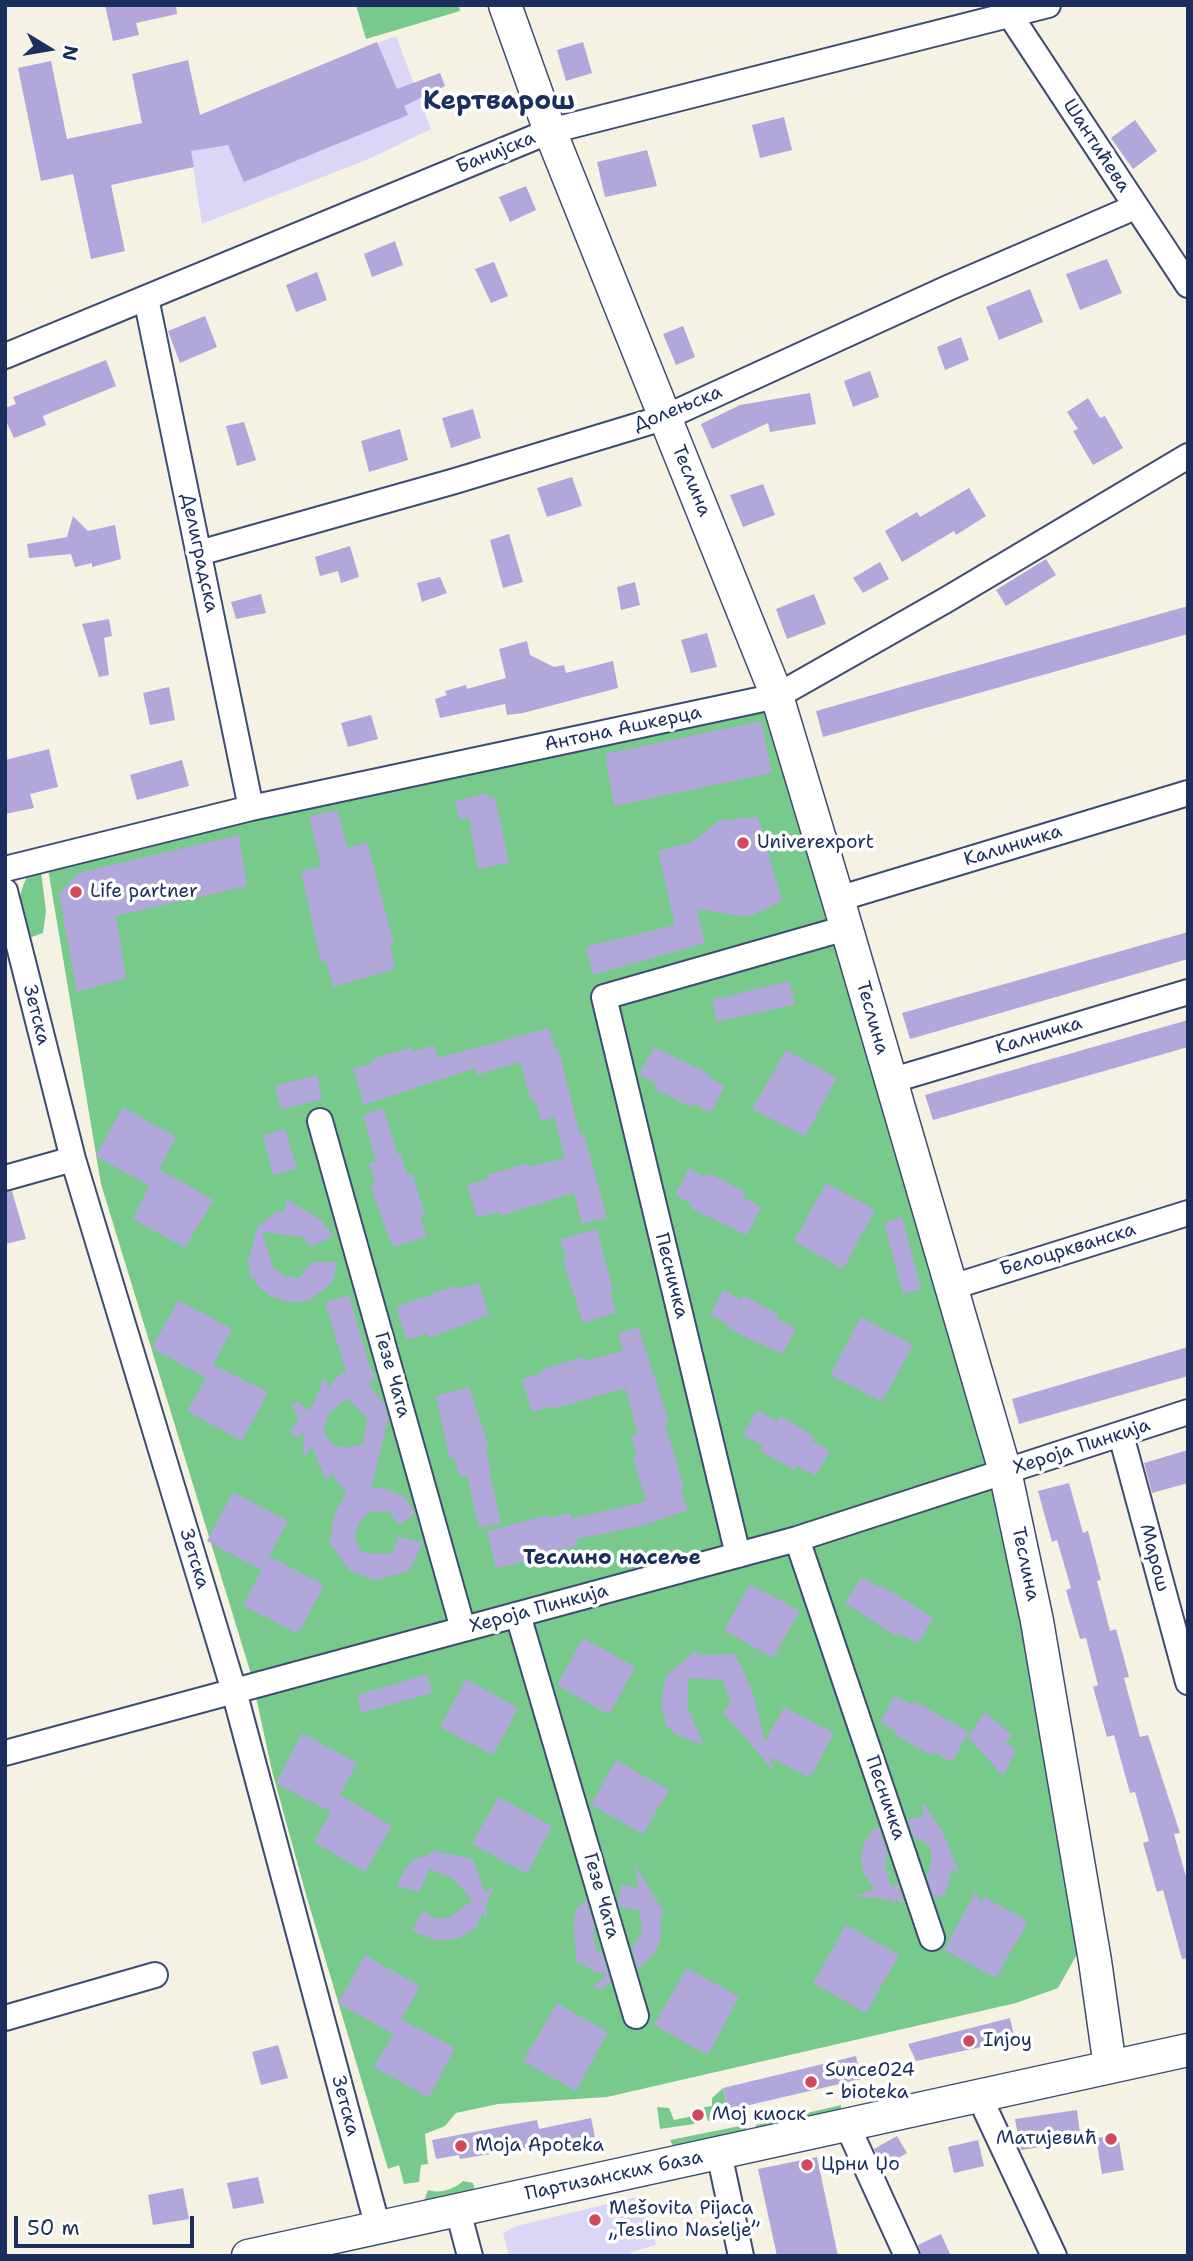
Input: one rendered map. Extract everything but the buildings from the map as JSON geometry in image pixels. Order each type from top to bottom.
[{"type":"street","name":"Теслина","points":[[505,5],[550,131],[777,696],[842,913],[949,1287],[1005,1471],[1037,1621],[1096,1961],[1110,2067]]},
{"type":"street","name":"Банијска","points":[[5,356],[550,131],[1008,10],[1048,5]]},
{"type":"street","name":"Шантићева","points":[[1008,10],[1188,285]]},
{"type":"street","name":"Долењска","points":[[199,553],[456,481],[666,417],[948,288],[1135,207]]},
{"type":"street","name":"Делиградска","points":[[146,298],[251,808]]},
{"type":"street","name":"Антона Ашкерца","points":[[5,869],[251,808],[777,696],[946,600],[1188,456]]},
{"type":"street","name":"Калиничка","points":[[604,997],[1188,793]]},
{"type":"street","name":"Зетска","points":[[5,891],[73,1159],[233,1691],[378,2228]]},
{"type":"street","name":"Калничка","points":[[890,1081],[1188,992]]},
{"type":"street","name":"Песничка","points":[[604,997],[738,1555]]},
{"type":"street","name":"Гезе Чата","points":[[320,1121],[463,1629]]},
{"type":"street","points":[[5,1178],[73,1159]]},
{"type":"street","name":"Белоцркванска","points":[[949,1287],[1188,1213]]},
{"type":"street","name":"Хероја Пинкија","points":[[5,1753],[797,1539],[1188,1412]]},
{"type":"street","name":"Марош","points":[[1121,1435],[1188,1682]]},
{"type":"street","name":"Песничка","points":[[797,1539],[932,1938]]},
{"type":"street","name":"Гезе Чата","points":[[518,1615],[636,2016]]},
{"type":"street","points":[[5,2018],[155,1975]]},
{"type":"street","name":"Партизанских база","points":[[248,2256],[1188,2050]]},
{"type":"street","points":[[979,2096],[1054,2256]]},
{"type":"street","points":[[847,2125],[907,2256]]},
{"type":"street","points":[[719,2153],[741,2256]]},
{"type":"street","points":[[458,2211],[470,2256]]},
{"type":"shaded area","points":[[396,36],[431,129],[369,159],[202,224],[188,135],[200,115]]},
{"type":"shaded area","name":"Mešovita Pijaca „Teslino Naselje”","points":[[645,2195],[656,2245],[631,2252],[631,2256],[509,2256],[503,2233],[516,2226]]},
{"type":"green space","points":[[356,5],[459,5],[460,11],[366,39]]},
{"type":"green space","points":[[773,701],[996,1461],[1080,1949],[1058,1988],[1016,2003],[607,2097],[498,2104],[456,2113],[445,2126],[425,2134],[428,2164],[421,2165],[419,2182],[404,2184],[399,2165],[388,2169],[307,1898],[272,1771],[251,1674],[101,1184],[47,863]]},
{"type":"green space","points":[[41,872],[46,911],[43,933],[26,939],[21,921],[20,897],[29,873]]},
{"type":"green space","points":[[723,2088],[728,2110],[724,2112],[724,2117],[708,2121],[704,2107],[712,2106],[712,2098]]},
{"type":"green space","points":[[841,2105],[841,2110],[832,2114],[757,2134],[756,2125]]},
{"type":"green space","points":[[657,2107],[669,2108],[674,2120],[693,2116],[694,2124],[660,2129]]},
{"type":"green space","points":[[745,2125],[748,2137],[676,2152],[670,2140]]},
{"type":"green space","points":[[463,2181],[473,2183],[475,2191],[429,2203],[424,2201],[428,2190],[447,2190]]},
{"type":"place","name":"Univerexport","points":[[743,843]]},
{"type":"place","name":"Life partner","points":[[76,892]]},
{"type":"place","name":"Injoy","points":[[969,2041]]},
{"type":"place","name":"Sunce024 - bioteka","points":[[811,2082]]},
{"type":"place","name":"Мој киоск","points":[[698,2115]]},
{"type":"place","name":"Матијевић","points":[[1111,2139]]},
{"type":"place","name":"Moja Apoteka","points":[[461,2146]]},
{"type":"place","name":"Црни Џо","points":[[807,2165]]},
{"type":"place","name":"Mešovita Pijaca „Teslino Naselje”","points":[[595,2220]]},
{"type":"district","name":"Кертварош","points":[[499,102]]},
{"type":"district","name":"Теслино насеље","points":[[612,1559]]}]
